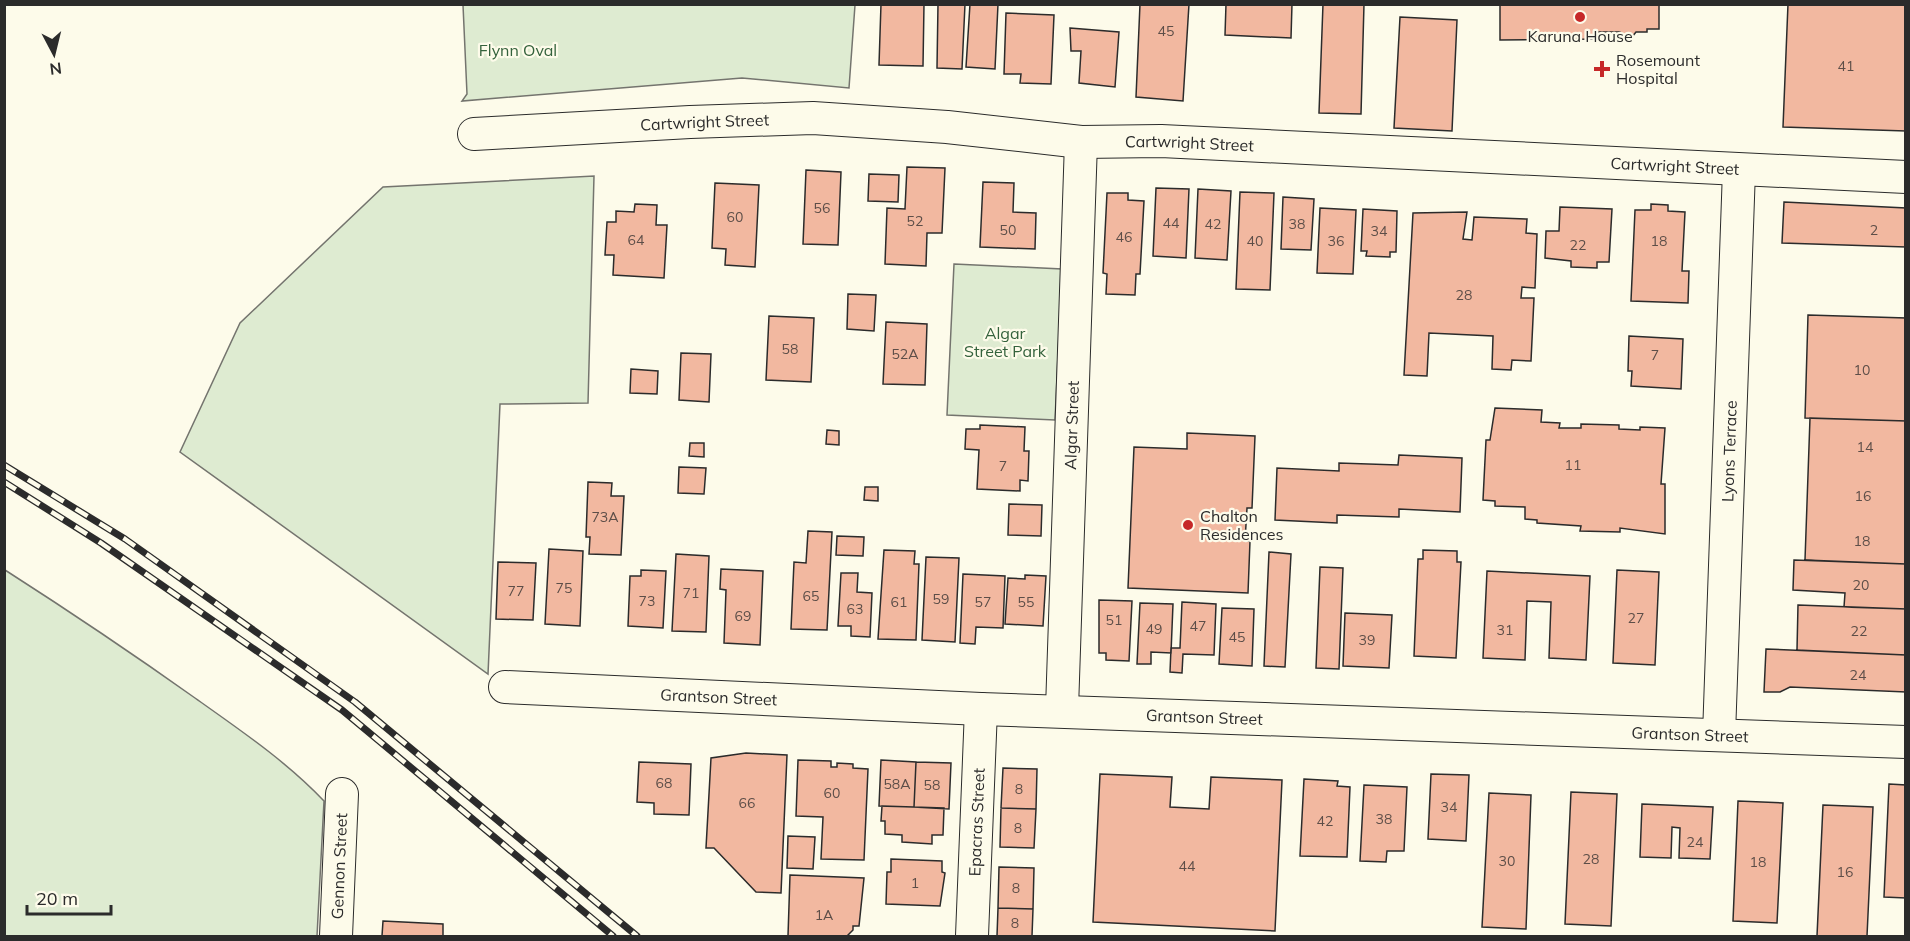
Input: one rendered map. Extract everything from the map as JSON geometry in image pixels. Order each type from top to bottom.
[{"type":"street","name":"Cartwright Street","points":[[474,134],[690,122],[813,118],[947,127],[1081,142],[1161,141],[1905,177]]},
{"type":"street","name":"Algar Street","points":[[1062,709],[1081,142]]},
{"type":"street","name":"Lyons Terrace","points":[[1719,735],[1739,170]]},
{"type":"street","name":"Grantson Street","points":[[505,687],[981,708],[1062,709],[1905,742]]},
{"type":"street","name":"Epacras Street","points":[[972,936],[981,708]]},
{"type":"street","name":"Gennon Street","points":[[336,936],[342,794]]},
{"type":"green space","name":"Flynn Oval","points":[[463,5],[855,5],[849,88],[742,78],[462,101],[467,94]]},
{"type":"green space","points":[[594,176],[588,403],[500,404],[488,674],[180,452],[240,323],[383,187]]},
{"type":"green space","name":"Algar Street Park","points":[[954,264],[1062,269],[1055,420],[947,415]]},
{"type":"green space","points":[[5,570],[125,649],[246,734],[278,759],[324,801],[317,936],[5,936]]},
{"type":"building","points":[[881,4],[924,4],[923,66],[879,65]]},
{"type":"building","points":[[938,4],[965,4],[962,69],[937,68]]},
{"type":"building","points":[[970,4],[998,4],[995,69],[966,67]]},
{"type":"building","points":[[1140,4],[1189,4],[1183,101],[1136,97]]},
{"type":"building","points":[[1226,4],[1292,4],[1291,38],[1225,35]]},
{"type":"building","points":[[1323,4],[1364,4],[1361,114],[1319,113]]},
{"type":"building","name":"Karuna House","points":[[1500,4],[1659,4],[1659,29],[1647,29],[1647,32],[1636,32],[1632,37],[1624,38],[1620,32],[1596,32],[1596,39],[1500,40]]},
{"type":"building","points":[[1788,4],[1906,4],[1906,131],[1783,127]]},
{"type":"building","points":[[1006,13],[1054,15],[1051,84],[1020,83],[1021,74],[1004,74]]},
{"type":"building","points":[[1400,17],[1457,20],[1452,131],[1394,128]]},
{"type":"building","points":[[1070,28],[1119,32],[1115,87],[1079,83],[1081,51],[1071,51]]},
{"type":"building","points":[[907,167],[945,168],[942,233],[927,233],[926,266],[885,264],[887,208],[905,209]]},
{"type":"building","points":[[806,170],[841,172],[838,245],[803,244]]},
{"type":"building","points":[[869,174],[899,175],[898,202],[868,201]]},
{"type":"building","points":[[983,182],[1014,183],[1013,212],[1036,213],[1035,249],[980,247]]},
{"type":"building","points":[[715,183],[759,185],[755,267],[725,265],[726,249],[712,248]]},
{"type":"building","points":[[1156,188],[1189,189],[1186,258],[1153,256]]},
{"type":"building","points":[[1198,189],[1231,191],[1227,260],[1195,258]]},
{"type":"building","points":[[1240,192],[1274,193],[1270,290],[1236,289]]},
{"type":"building","points":[[1107,193],[1128,193],[1128,200],[1144,201],[1140,274],[1136,274],[1135,295],[1106,294],[1107,274],[1103,273]]},
{"type":"building","points":[[1283,197],[1314,199],[1311,250],[1281,249]]},
{"type":"building","points":[[1784,202],[1906,208],[1906,247],[1782,243]]},
{"type":"building","points":[[635,204],[657,205],[656,225],[667,225],[664,278],[613,275],[614,255],[605,255],[607,222],[616,222],[616,211],[634,212]]},
{"type":"building","points":[[1651,204],[1668,205],[1668,211],[1685,212],[1682,271],[1689,271],[1688,303],[1631,301],[1635,210],[1651,210]]},
{"type":"building","points":[[1560,207],[1612,209],[1609,262],[1597,262],[1597,268],[1571,267],[1571,261],[1545,258],[1546,231],[1559,231]]},
{"type":"building","points":[[1320,208],[1356,210],[1353,274],[1317,273]]},
{"type":"building","points":[[1363,209],[1397,211],[1396,252],[1390,252],[1390,257],[1366,256],[1367,251],[1361,251]]},
{"type":"building","points":[[1467,212],[1463,239],[1472,240],[1474,217],[1527,219],[1526,233],[1537,234],[1535,288],[1522,287],[1521,298],[1534,298],[1531,361],[1512,360],[1511,370],[1492,369],[1493,336],[1429,333],[1427,376],[1404,375],[1413,213]]},
{"type":"building","points":[[848,294],[876,295],[874,331],[847,329]]},
{"type":"building","points":[[1808,315],[1906,318],[1906,421],[1805,418]]},
{"type":"building","points":[[769,316],[814,318],[811,382],[766,380]]},
{"type":"building","points":[[886,322],[927,324],[925,385],[883,384]]},
{"type":"building","points":[[1629,336],[1683,339],[1681,389],[1631,386],[1632,371],[1628,371]]},
{"type":"building","points":[[681,353],[711,354],[709,402],[679,400]]},
{"type":"building","points":[[631,369],[658,371],[657,394],[630,393]]},
{"type":"building","points":[[1495,408],[1542,410],[1541,422],[1560,423],[1559,428],[1581,428],[1581,424],[1619,425],[1619,429],[1640,430],[1640,427],[1665,428],[1661,484],[1665,484],[1665,534],[1620,528],[1620,532],[1580,531],[1581,526],[1537,523],[1537,520],[1525,519],[1525,507],[1495,506],[1495,501],[1483,500],[1486,440],[1490,440]]},
{"type":"building","points":[[1810,418],[1906,421],[1906,564],[1805,560]]},
{"type":"building","points":[[980,425],[1025,427],[1024,451],[1029,451],[1028,481],[1020,480],[1020,491],[977,489],[979,450],[965,449],[966,429],[980,429]]},
{"type":"building","points":[[827,430],[839,431],[839,445],[826,444]]},
{"type":"building","name":"Chalton Residences","points":[[1187,433],[1255,436],[1252,508],[1247,508],[1245,541],[1250,541],[1248,593],[1128,588],[1134,447],[1187,449]]},
{"type":"building","points":[[690,443],[704,443],[704,457],[689,456]]},
{"type":"building","points":[[1399,455],[1462,458],[1460,512],[1399,509],[1399,517],[1337,515],[1337,523],[1275,520],[1277,468],[1339,471],[1339,463],[1398,465]]},
{"type":"building","points":[[679,467],[706,468],[704,494],[678,493]]},
{"type":"building","points":[[588,482],[612,483],[611,496],[624,496],[621,555],[589,554],[590,537],[586,537]]},
{"type":"building","points":[[865,487],[878,487],[878,501],[864,500]]},
{"type":"building","points":[[1009,504],[1042,505],[1041,536],[1008,535]]},
{"type":"building","points":[[808,531],[832,532],[827,630],[791,629],[794,562],[806,563]]},
{"type":"building","points":[[837,536],[864,537],[863,556],[836,555]]},
{"type":"building","points":[[549,549],[583,551],[580,626],[545,624]]},
{"type":"building","points":[[884,550],[915,551],[914,564],[919,564],[916,640],[878,639]]},
{"type":"building","points":[[1423,550],[1457,551],[1457,562],[1461,562],[1456,658],[1414,656],[1418,559],[1423,559]]},
{"type":"building","points":[[1269,552],[1291,554],[1285,667],[1264,666]]},
{"type":"building","points":[[676,554],[709,556],[706,632],[672,631]]},
{"type":"building","points":[[926,557],[959,558],[955,642],[922,640]]},
{"type":"building","points":[[1794,560],[1906,564],[1906,609],[1844,607],[1845,593],[1793,590]]},
{"type":"building","points":[[498,562],[536,563],[533,620],[496,619]]},
{"type":"building","points":[[1320,567],[1343,568],[1339,669],[1316,668]]},
{"type":"building","points":[[721,569],[763,571],[760,645],[724,643],[726,590],[720,589]]},
{"type":"building","points":[[641,570],[666,571],[663,628],[628,626],[630,576],[641,576]]},
{"type":"building","points":[[1617,570],[1659,572],[1655,665],[1613,663]]},
{"type":"building","points":[[1487,571],[1590,576],[1586,660],[1549,658],[1551,602],[1527,601],[1525,660],[1483,658]]},
{"type":"building","points":[[841,573],[858,573],[857,592],[872,593],[870,637],[851,636],[851,626],[838,626]]},
{"type":"building","points":[[963,574],[1005,576],[1003,628],[976,627],[975,644],[960,643]]},
{"type":"building","points":[[1025,575],[1046,576],[1043,626],[1005,624],[1008,578],[1025,579]]},
{"type":"building","points":[[1099,600],[1132,601],[1129,661],[1106,660],[1106,653],[1099,653]]},
{"type":"building","points":[[1182,602],[1216,604],[1214,655],[1183,654],[1182,673],[1170,672],[1171,648],[1180,648]]},
{"type":"building","points":[[1140,603],[1173,604],[1171,653],[1151,652],[1151,664],[1137,664]]},
{"type":"building","points":[[1798,605],[1906,609],[1906,655],[1797,650]]},
{"type":"building","points":[[1222,608],[1254,609],[1252,666],[1219,664]]},
{"type":"building","points":[[1345,613],[1392,615],[1389,668],[1343,666]]},
{"type":"building","points":[[1766,649],[1906,655],[1906,692],[1790,687],[1780,692],[1764,692]]},
{"type":"building","points":[[746,753],[787,755],[781,893],[756,892],[714,848],[706,848],[711,758]]},
{"type":"building","points":[[798,760],[831,761],[831,767],[837,767],[837,763],[853,764],[853,768],[868,769],[864,860],[821,859],[823,817],[796,816]]},
{"type":"building","points":[[881,760],[916,762],[914,807],[879,806]]},
{"type":"building","points":[[639,762],[691,764],[689,815],[654,814],[654,803],[637,802]]},
{"type":"building","points":[[916,762],[951,763],[949,809],[914,807]]},
{"type":"building","points":[[1003,768],[1037,769],[1036,809],[1001,808]]},
{"type":"building","points":[[1100,774],[1172,777],[1170,807],[1209,809],[1211,777],[1282,780],[1275,931],[1093,922]]},
{"type":"building","points":[[1431,774],[1469,775],[1466,841],[1428,839]]},
{"type":"building","points":[[1304,779],[1338,781],[1337,786],[1350,787],[1347,857],[1300,856]]},
{"type":"building","points":[[1889,784],[1906,785],[1906,898],[1884,897]]},
{"type":"building","points":[[1364,785],[1407,787],[1404,851],[1387,851],[1386,862],[1360,861]]},
{"type":"building","points":[[1571,792],[1617,794],[1611,926],[1565,924]]},
{"type":"building","points":[[1489,793],[1531,795],[1526,929],[1482,927]]},
{"type":"building","points":[[1738,801],[1783,803],[1777,923],[1733,921]]},
{"type":"building","points":[[1642,804],[1713,807],[1710,859],[1679,858],[1680,828],[1672,827],[1671,858],[1640,857]]},
{"type":"building","points":[[1823,805],[1873,807],[1867,936],[1817,936]]},
{"type":"building","points":[[882,806],[944,808],[943,835],[932,835],[932,844],[902,842],[902,835],[885,834],[885,821],[881,821]]},
{"type":"building","points":[[1001,808],[1036,809],[1034,848],[1000,847]]},
{"type":"building","points":[[788,836],[815,837],[813,869],[787,868]]},
{"type":"building","points":[[891,859],[942,861],[942,872],[945,873],[940,906],[886,904],[887,872],[891,872]]},
{"type":"building","points":[[999,867],[1034,868],[1033,909],[998,908]]},
{"type":"building","points":[[790,875],[864,878],[859,926],[853,926],[853,930],[847,936],[788,936]]},
{"type":"building","points":[[998,908],[1033,909],[1032,936],[997,936]]},
{"type":"building","points":[[383,921],[443,924],[443,936],[382,936]]},
{"type":"railway","points":[[4,465],[125,539],[355,702],[637,936]]},
{"type":"railway","points":[[4,482],[101,543],[342,710],[613,936]]},
{"type":"place","name":"Karuna House","points":[[1580,17]]},
{"type":"place","name":"Rosemount Hospital","points":[[1602,69]]},
{"type":"place","name":"Chalton Residences","points":[[1188,525]]}]
